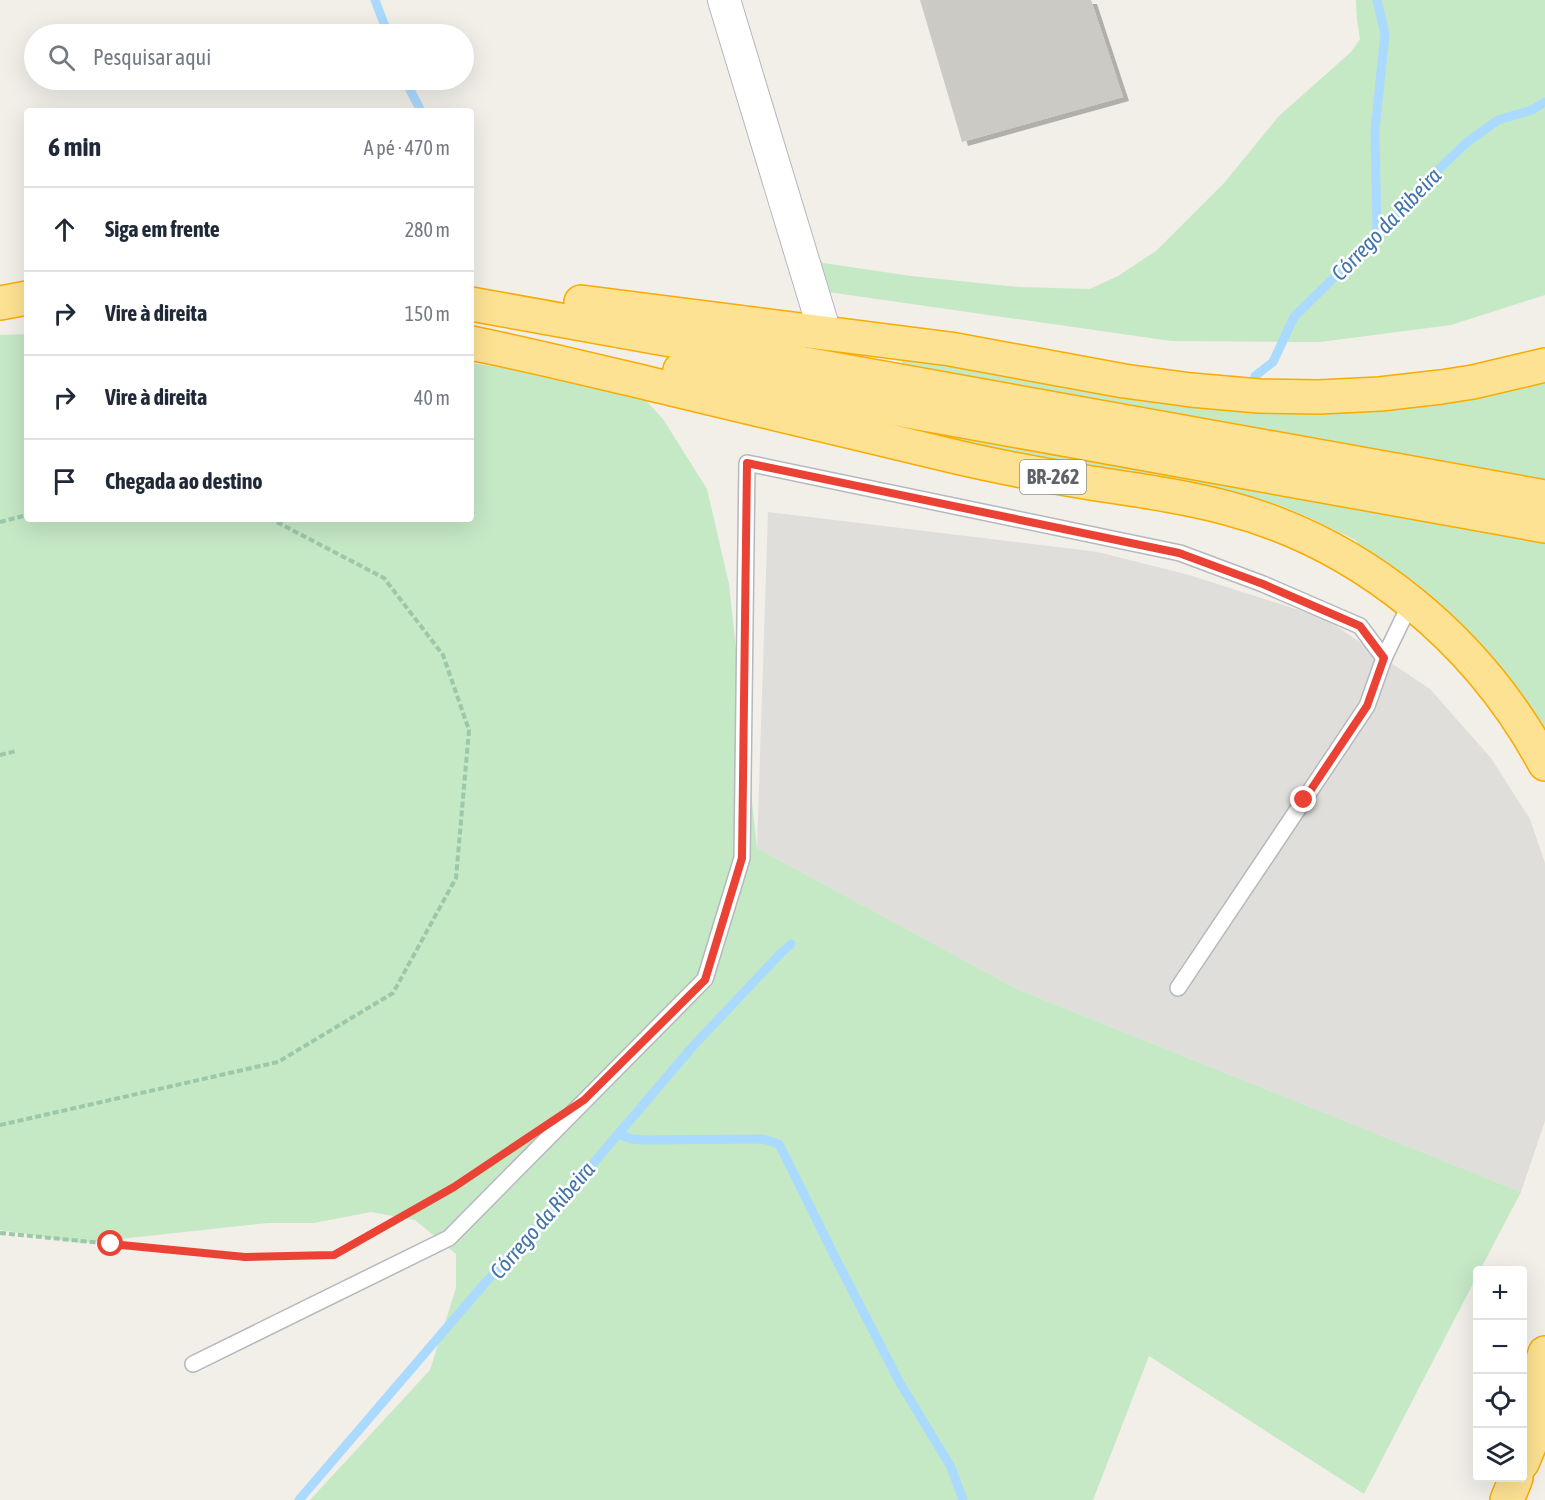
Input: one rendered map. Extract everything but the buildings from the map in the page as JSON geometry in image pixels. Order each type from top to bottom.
[{"type":"highway","points":[[474,288],[950,349],[1158,386],[1259,396],[1319,397],[1380,394],[1473,382],[1545,365]]},
{"type":"highway","points":[[474,305],[1545,497]]},
{"type":"highway","name":"BR-262","points":[[474,334],[1545,526]]},
{"type":"highway","name":"BR-262","points":[[474,344],[1010,470],[1183,498],[1229,508],[1274,523],[1318,542],[1374,574],[1438,626],[1491,683],[1515,714],[1545,764]]},
{"type":"highway","points":[[1527,1411],[1545,1353]]},
{"type":"highway","points":[[1527,1451],[1545,1409]]},
{"type":"highway","points":[[1497,1500],[1504,1482]]},
{"type":"highway","points":[[1507,1500],[1514,1482]]},
{"type":"street","points":[[724,0],[825,333]]},
{"type":"lane","points":[[193,1364],[449,1238],[705,980],[742,858],[747,463],[1179,553],[1263,584],[1360,626],[1384,658]]},
{"type":"lane","points":[[1178,988],[1367,706],[1384,658],[1411,602]]},
{"type":"path","points":[[0,522],[24,516]]},
{"type":"path","points":[[0,1125],[278,1062],[393,993],[456,878],[469,730],[443,656],[384,578],[277,522]]},
{"type":"path","points":[[0,755],[16,751]]},
{"type":"path","points":[[0,1233],[245,1257],[334,1255],[454,1187],[491,1162]]},
{"type":"shaded area","points":[[768,512],[1098,552],[1189,575],[1324,618],[1430,689],[1491,758],[1530,819],[1545,863],[1545,1121],[1521,1192],[1017,989],[757,848]]},
{"type":"green space","points":[[1356,0],[1545,0],[1545,295],[1451,325],[1320,342],[1171,341],[800,288],[797,234],[823,263],[911,276],[1019,287],[1090,289],[1118,276],[1156,251],[1225,182],[1279,116],[1351,52],[1360,39]]},
{"type":"green space","points":[[24,334],[24,522],[474,522],[474,363],[635,389],[663,419],[707,489],[729,584],[757,848],[1017,989],[1521,1192],[1482,1266],[1473,1266],[1473,1284],[1364,1494],[1149,1356],[1093,1500],[310,1500],[430,1370],[456,1288],[456,1254],[415,1220],[371,1212],[314,1223],[267,1223],[82,1243],[0,1230],[0,335]]},
{"type":"green space","points":[[902,358],[1140,397],[1545,376],[1545,482],[901,369]]},
{"type":"green space","points":[[902,423],[1545,539],[1545,738],[1356,549],[1357,541],[1332,528],[1289,509],[1221,489],[1000,449],[999,453],[901,432]]},
{"type":"waterway","points":[[375,0],[384,24]]},
{"type":"waterway","points":[[1377,0],[1385,34],[1375,130],[1377,235]]},
{"type":"waterway","points":[[410,90],[419,108]]},
{"type":"waterway","name":"Córrego da Ribeira","points":[[1255,376],[1273,362],[1294,317],[1466,143],[1498,120],[1532,110],[1545,102]]},
{"type":"waterway","name":"Córrego da Ribeira","points":[[299,1500],[485,1283],[545,1220],[694,1045],[791,944]]},
{"type":"waterway","points":[[618,1134],[644,1140],[763,1139],[779,1144],[900,1383],[951,1467],[963,1500]]},
{"type":"route","points":[[111,1244],[245,1257],[334,1255],[454,1187],[584,1100],[705,980],[742,858],[747,463],[1179,553],[1263,584],[1360,626],[1384,658],[1367,706],[1304,800]]}]
